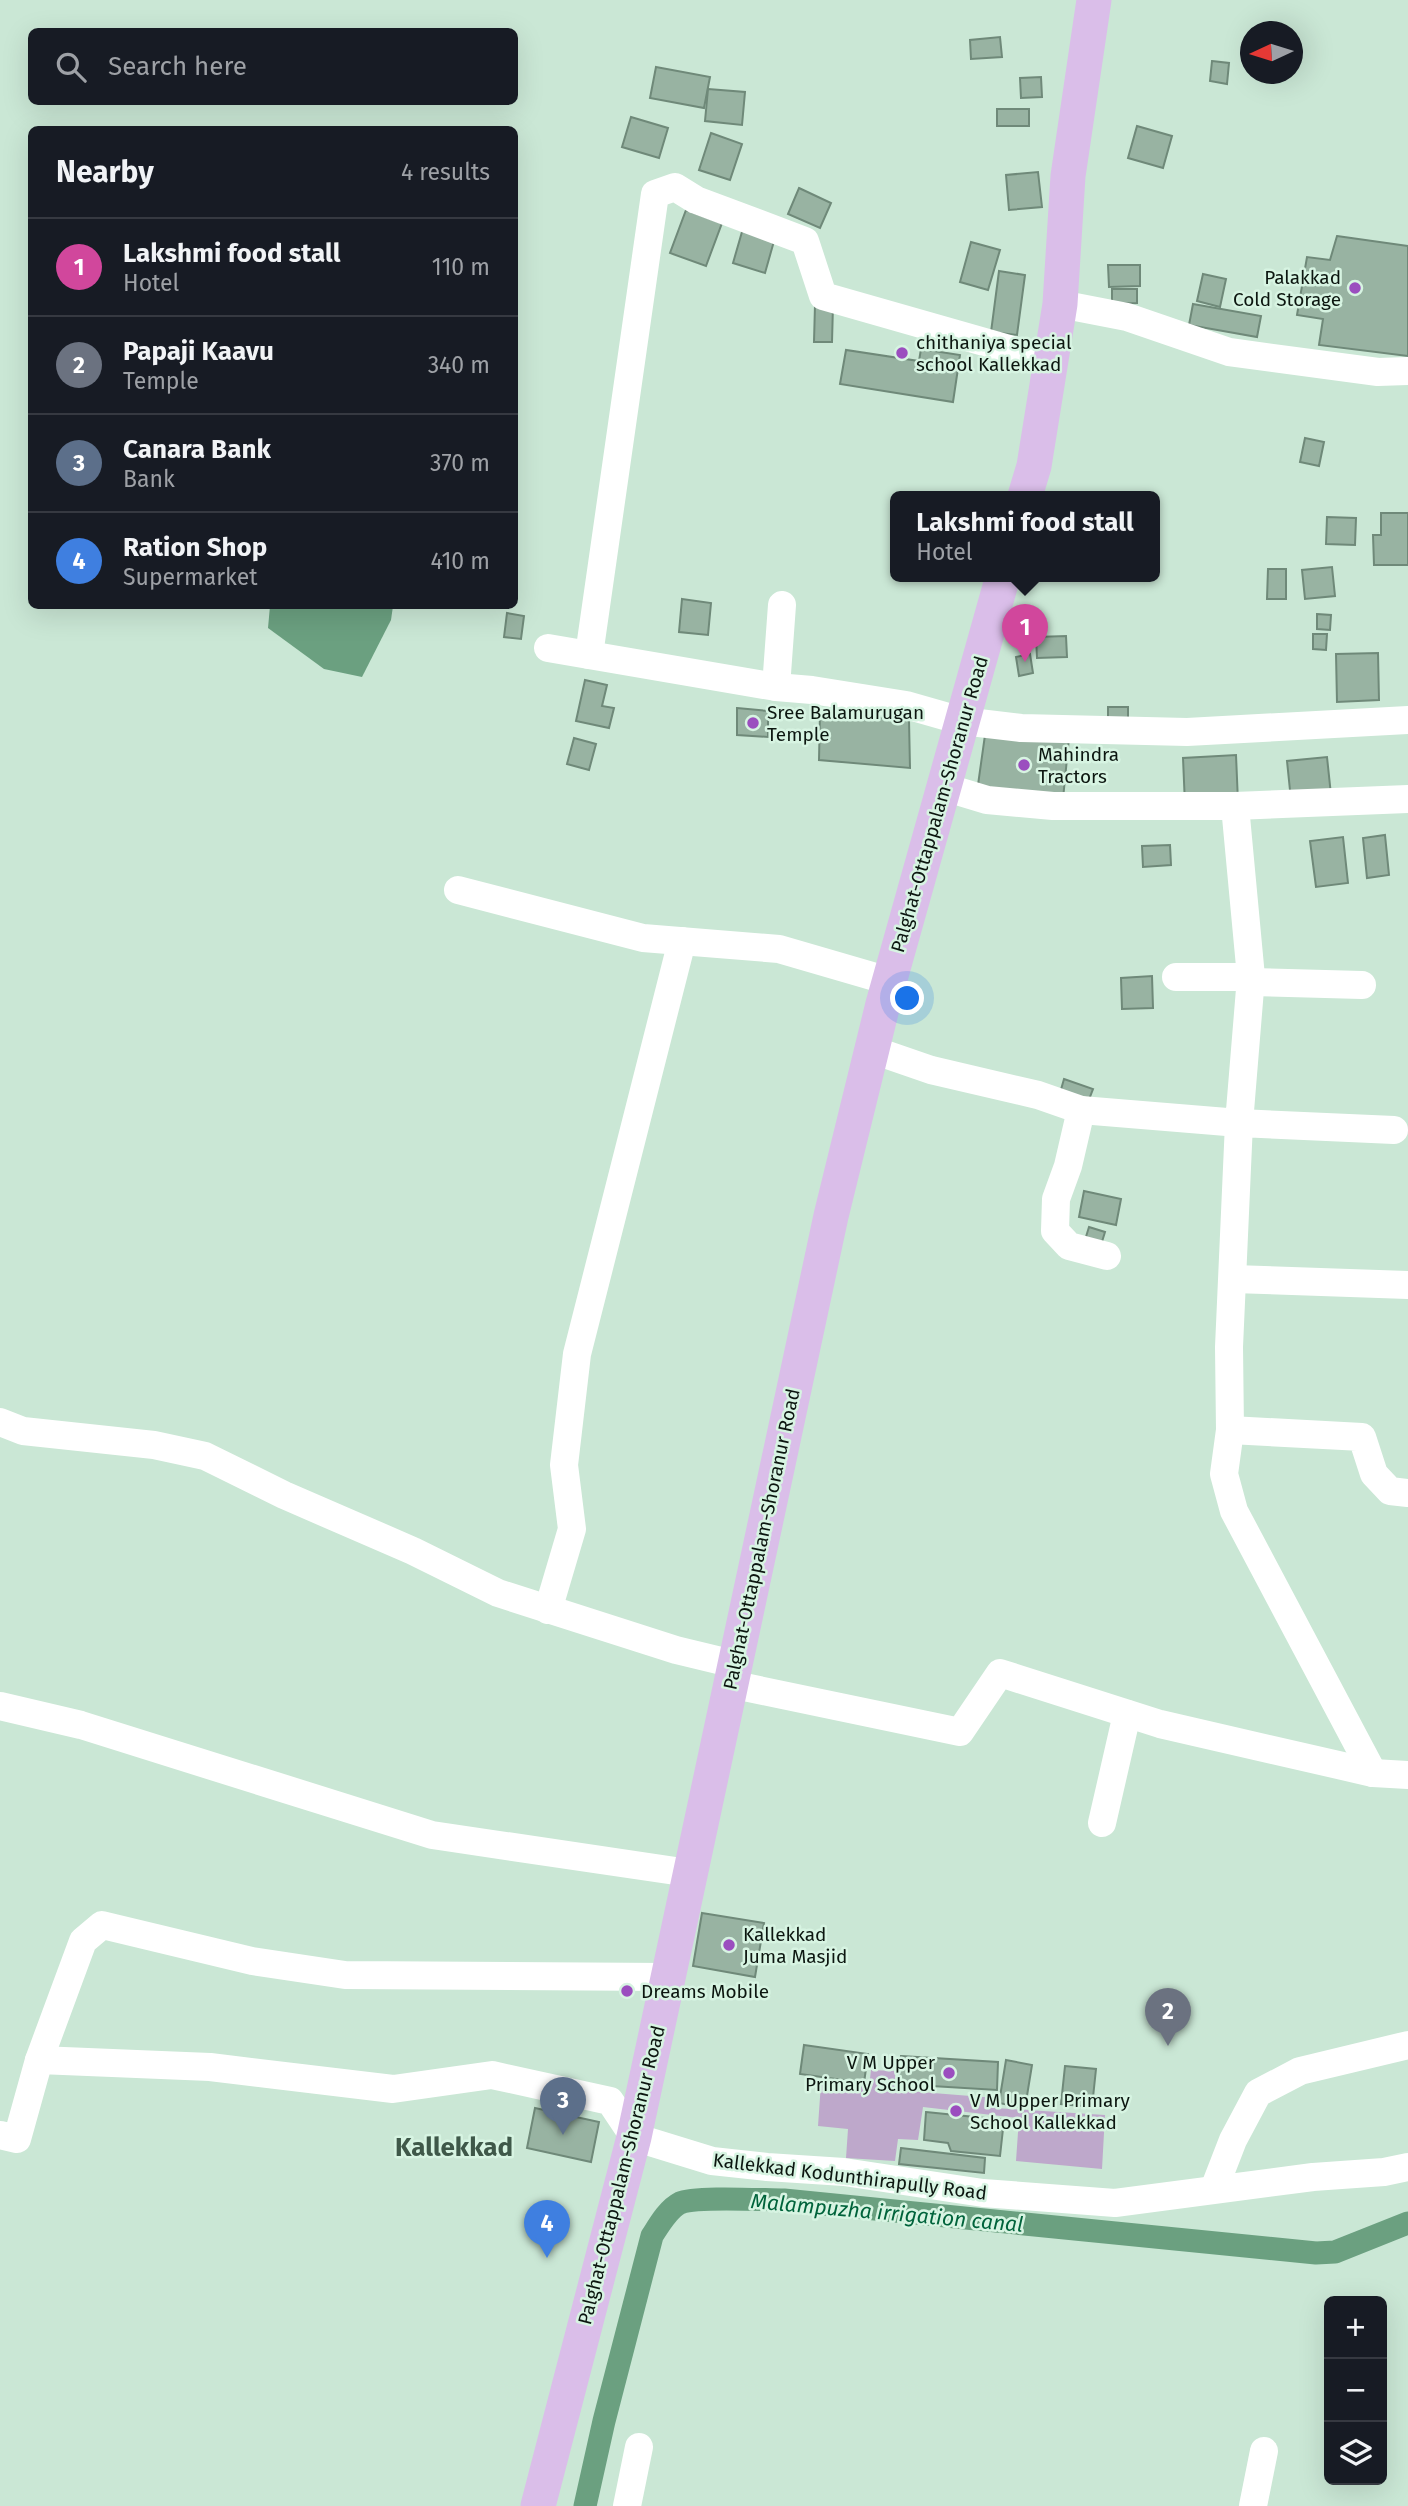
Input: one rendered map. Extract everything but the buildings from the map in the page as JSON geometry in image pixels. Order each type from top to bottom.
[{"type":"main road","points":[[1026,491],[1034,466],[1060,304],[1068,176],[1094,0]]},
{"type":"main road","name":"Palghat-Ottappalam-Shoranur Road","points":[[538,2506],[634,2137],[831,1216],[889,981],[1001,582]]},
{"type":"street","points":[[589,655],[655,194],[675,187],[696,200],[805,241],[824,296],[1051,360]]},
{"type":"street","points":[[1060,304],[1127,317],[1228,352],[1378,372],[1408,371]]},
{"type":"street","points":[[776,687],[782,605]]},
{"type":"street","points":[[548,648],[776,687],[906,705],[962,721],[1021,728],[1187,732],[1408,720]]},
{"type":"street","points":[[944,787],[987,800],[1053,806],[1235,806],[1408,799]]},
{"type":"street","points":[[1235,806],[1251,979],[1239,1122],[1229,1347],[1230,1430],[1223,1474],[1234,1511],[1373,1773]]},
{"type":"street","points":[[457,890],[643,938],[779,949],[889,981]]},
{"type":"street","points":[[548,1609],[572,1530],[564,1465],[577,1354],[682,941]]},
{"type":"street","points":[[1177,977],[1362,985]]},
{"type":"street","points":[[873,1049],[931,1070],[1038,1096],[1081,1110],[1394,1130]]},
{"type":"street","points":[[1081,1110],[1068,1167],[1056,1199],[1055,1231],[1069,1247],[1107,1256]]},
{"type":"street","points":[[1233,1279],[1408,1286]]},
{"type":"street","points":[[0,1422],[23,1431],[154,1445],[205,1456],[498,1593],[676,1650],[732,1674],[960,1732],[1000,1673],[1160,1724],[1373,1773],[1408,1775]]},
{"type":"street","points":[[1230,1430],[1362,1437],[1374,1475],[1390,1491],[1408,1493]]},
{"type":"street","points":[[0,1706],[81,1725],[432,1835],[689,1873]]},
{"type":"street","points":[[1102,1823],[1127,1714]]},
{"type":"street","points":[[0,2135],[17,2139],[38,2060],[83,1941],[102,1925],[252,1961],[345,1975],[667,1977]]},
{"type":"street","points":[[1214,2189],[1233,2140],[1258,2093],[1300,2071],[1408,2045]]},
{"type":"street","points":[[38,2060],[209,2067],[393,2089],[492,2075],[610,2101],[634,2137]]},
{"type":"street","name":"Kallekkad Kodunthirapully Road","points":[[634,2137],[712,2161],[844,2172],[982,2193],[1115,2203],[1408,2167]]},
{"type":"street","points":[[627,2506],[639,2447]]},
{"type":"street","points":[[1253,2506],[1264,2451]]},
{"type":"shaded area","points":[[270,609],[393,609],[391,620],[362,677],[324,669],[268,628]]},
{"type":"shaded area","points":[[871,2070],[895,2071],[895,2090],[996,2098],[996,2108],[1105,2115],[1102,2169],[1016,2161],[1019,2118],[923,2107],[918,2140],[898,2139],[895,2161],[846,2158],[848,2129],[818,2126],[821,2083],[869,2087]]},
{"type":"waterway","name":"Malampuzha irrigation canal","points":[[585,2506],[652,2236],[668,2213],[680,2203],[714,2199],[784,2200],[1316,2253],[1335,2252],[1408,2223]]},
{"type":"place","name":"Palakkad Cold Storage","points":[[1355,288]]},
{"type":"place","name":"chithaniya special school Kallekkad","points":[[902,353]]},
{"type":"place","name":"Lakshmi food stall","points":[[1025,662]]},
{"type":"place","name":"Sree Balamurugan Temple","points":[[753,723]]},
{"type":"place","name":"Mahindra Tractors","points":[[1024,765]]},
{"type":"place","name":"Kallekkad Juma Masjid","points":[[729,1945]]},
{"type":"place","name":"Dreams Mobile","points":[[627,1991]]},
{"type":"place","name":"Papaji Kaavu","points":[[1168,2046]]},
{"type":"place","name":"V M Upper Primary School","points":[[949,2073]]},
{"type":"place","name":"V M Upper Primary School Kallekkad","points":[[956,2111]]},
{"type":"place","name":"Canara Bank","points":[[563,2135]]},
{"type":"place","name":"Ration Shop","points":[[547,2258]]},
{"type":"district","name":"Kallekkad","points":[[454,2147]]}]
